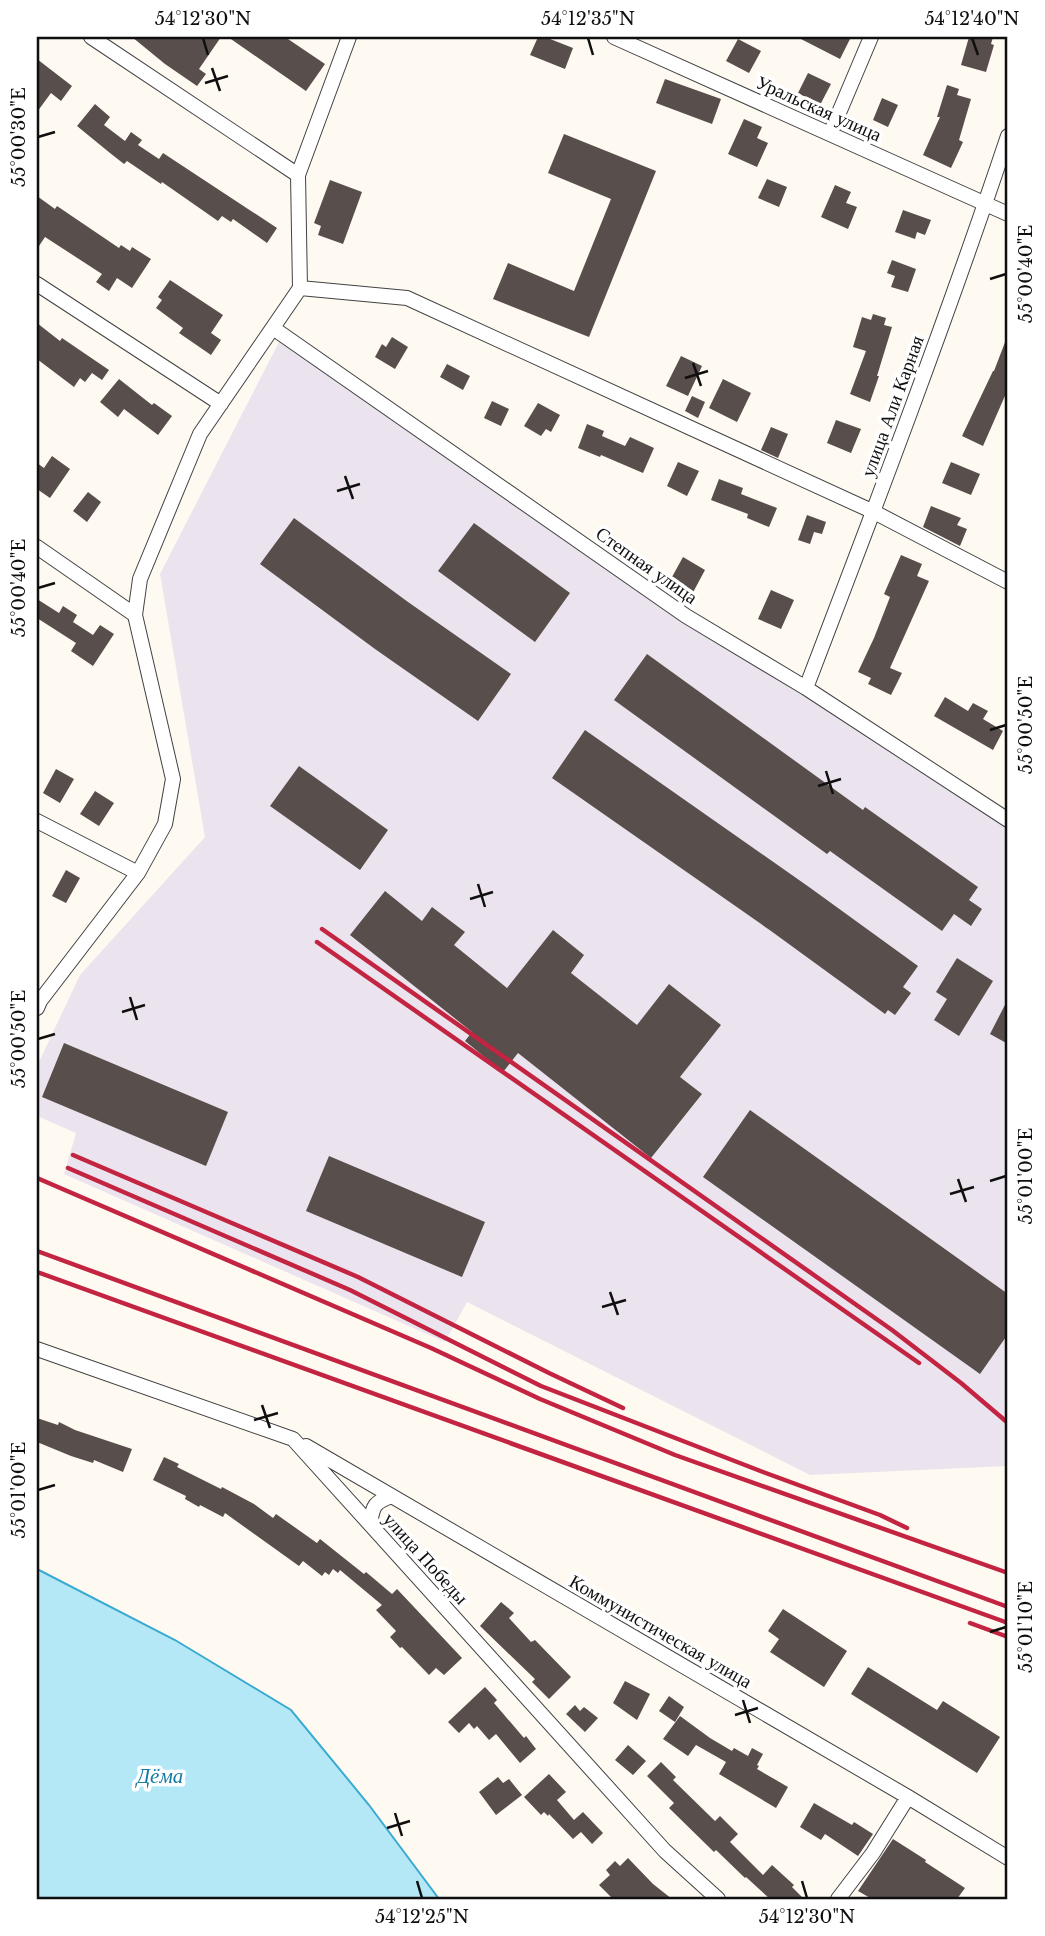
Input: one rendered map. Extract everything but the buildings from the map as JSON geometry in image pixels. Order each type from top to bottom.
[{"type":"street","points":[[91,37],[298,175]]},
{"type":"street","points":[[37,1008],[138,873],[165,824],[173,779],[135,615],[140,579],[200,433],[300,288],[298,175],[349,37]]},
{"type":"street","name":"Уральская улица","points":[[614,37],[1008,214]]},
{"type":"street","points":[[830,134],[871,37]]},
{"type":"street","name":"улица Али Карная","points":[[806,688],[874,512],[1008,136]]},
{"type":"street","points":[[37,284],[220,404]]},
{"type":"street","points":[[300,288],[407,298],[874,512],[1008,582]]},
{"type":"street","name":"Степная улица","points":[[273,328],[685,616],[806,688],[1008,820]]},
{"type":"street","points":[[37,547],[135,615]]},
{"type":"street","points":[[37,821],[138,873]]},
{"type":"street","name":"улица Победы","points":[[37,1349],[293,1439],[665,1851],[718,1899]]},
{"type":"street","name":"Коммунистическая улица","points":[[293,1439],[1008,1858]]},
{"type":"street","points":[[369,1523],[373,1507],[392,1496]]},
{"type":"street","points":[[838,1899],[873,1853],[908,1797]]},
{"type":"shaded area","points":[[280,340],[1008,822],[1008,1466],[810,1475],[467,1302],[445,1342],[64,1174],[76,1133],[37,1116],[37,1066],[80,975],[205,837],[160,574]]},
{"type":"water","name":"Дёма","points":[[37,1569],[175,1640],[291,1710],[369,1805],[439,1899],[37,1899]]},
{"type":"railway","points":[[322,929],[892,1330],[1008,1423]]},
{"type":"railway","points":[[317,942],[919,1363]]},
{"type":"railway","points":[[73,1155],[358,1277],[623,1408]]},
{"type":"railway","points":[[68,1168],[350,1290],[541,1386],[880,1515],[907,1528]]},
{"type":"railway","points":[[37,1178],[431,1348],[540,1399],[675,1455],[1008,1573]]},
{"type":"railway","points":[[37,1251],[1008,1607]]},
{"type":"railway","points":[[37,1272],[1008,1623]]},
{"type":"railway","points":[[970,1623],[1008,1637]]}]
